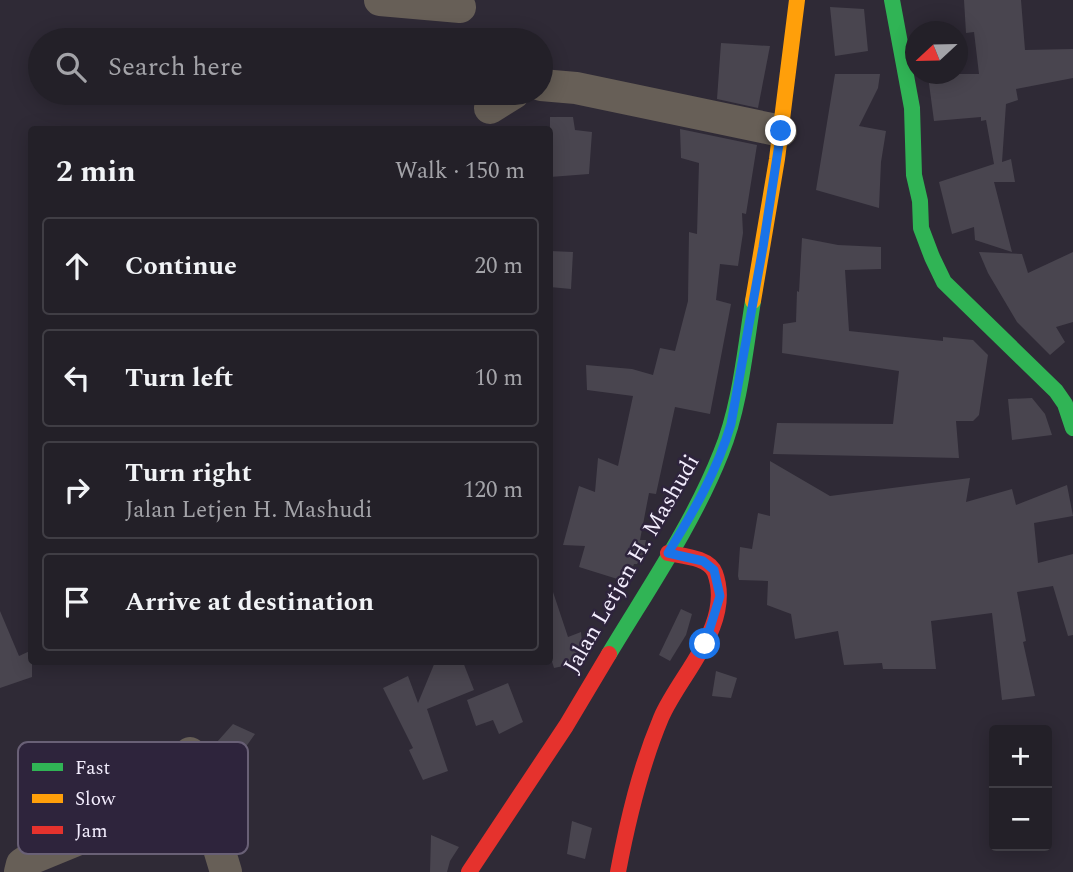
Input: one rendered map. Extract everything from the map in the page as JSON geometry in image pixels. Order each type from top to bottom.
[{"type":"main road","name":"Jalan Letjen H. Mashudi","points":[[469,872],[566,726],[697,507],[722,452],[731,424],[763,247],[791,68],[797,0]]},
{"type":"main road","points":[[892,0],[912,108],[914,176],[920,201],[922,228],[932,257],[944,282],[1056,391],[1065,404],[1073,428]]},
{"type":"main road","points":[[618,872],[631,808],[662,716],[705,644],[720,596],[714,570],[703,561],[668,553]]},
{"type":"street","points":[[380,0],[460,7]]},
{"type":"street","points":[[553,87],[576,88],[781,131]]},
{"type":"street","points":[[20,872],[22,864],[42,854]]},
{"type":"street","points":[[221,854],[226,872]]},
{"type":"building","points":[[964,0],[1021,0],[1025,50],[1073,49],[1073,78],[1016,89],[1018,100],[1006,104],[1002,162],[1011,159],[1015,182],[994,182],[1012,252],[975,240],[974,227],[952,234],[939,182],[994,164],[986,120],[981,121],[981,117],[934,121],[929,84],[968,84],[968,74],[979,74],[974,32],[968,33],[968,21],[965,21]]},
{"type":"building","points":[[830,7],[864,9],[868,51],[835,56]]},
{"type":"building","points":[[721,43],[770,46],[758,108],[717,99]]},
{"type":"building","points":[[835,74],[880,74],[878,88],[859,126],[886,131],[881,162],[879,208],[816,190]]},
{"type":"building","points":[[550,117],[573,117],[575,130],[592,132],[589,174],[553,177],[553,126],[550,126]]},
{"type":"building","points":[[680,129],[757,145],[746,214],[742,213],[743,233],[738,266],[720,264],[716,300],[731,304],[710,414],[675,407],[656,494],[649,493],[640,540],[646,540],[643,555],[637,564],[634,564],[627,582],[579,567],[585,546],[563,545],[579,486],[595,492],[598,458],[618,466],[633,396],[587,390],[586,365],[632,369],[653,375],[660,348],[675,351],[688,301],[689,232],[697,234],[699,163],[681,158]]},
{"type":"building","points":[[802,238],[838,245],[881,247],[881,269],[845,270],[849,331],[943,341],[943,337],[973,340],[988,355],[979,415],[973,421],[956,421],[959,458],[773,454],[777,423],[893,424],[899,371],[782,353],[783,324],[796,322]]},
{"type":"building","points":[[553,251],[573,252],[571,289],[553,287]]},
{"type":"building","points":[[979,252],[1022,254],[1028,273],[1073,252],[1073,322],[1056,327],[1065,342],[1050,355],[1017,322],[988,273]]},
{"type":"building","points":[[1032,398],[1045,414],[1052,435],[1012,440],[1008,399]]},
{"type":"building","points":[[770,461],[830,496],[970,478],[966,502],[1012,489],[1016,505],[1067,485],[1073,516],[1034,523],[1038,563],[1073,554],[1073,635],[1068,636],[1053,586],[1017,592],[1026,641],[1023,642],[1035,696],[1002,700],[992,613],[931,621],[936,669],[883,669],[882,663],[844,665],[838,631],[795,639],[791,614],[767,605],[768,581],[739,580],[738,576],[740,547],[752,549],[758,513],[770,516]]},
{"type":"building","points":[[553,592],[568,637],[581,632],[583,655],[578,663],[554,668]]},
{"type":"building","points":[[681,609],[692,614],[686,635],[670,661],[659,655]]},
{"type":"building","points":[[0,611],[19,656],[28,652],[32,677],[0,688]]},
{"type":"building","points":[[434,665],[464,665],[474,690],[427,709],[448,771],[423,780],[409,750],[413,748],[383,688],[408,676],[418,703]]},
{"type":"building","points":[[716,671],[737,678],[731,698],[712,696]]},
{"type":"building","points":[[508,683],[523,722],[499,734],[493,720],[476,726],[467,700]]},
{"type":"building","points":[[233,724],[255,734],[248,744],[217,742]]},
{"type":"building","points":[[572,821],[592,828],[585,859],[567,854]]},
{"type":"building","points":[[431,835],[459,847],[447,872],[430,872]]},
{"type":"traffic: fast","points":[[892,0],[912,108],[914,175],[920,201],[921,228],[932,257],[944,282],[1056,391],[1065,404],[1073,428]]},
{"type":"traffic: fast","points":[[609,654],[684,531],[721,453],[737,398],[753,301]]},
{"type":"traffic: slow","points":[[753,301],[777,159],[797,0]]},
{"type":"traffic: jam","points":[[618,872],[635,794],[661,718],[702,649],[717,612],[719,592],[712,568],[694,558],[668,553]]},
{"type":"traffic: jam","points":[[469,872],[566,726],[609,654]]},
{"type":"route","points":[[705,644],[720,596],[714,570],[703,561],[668,553],[697,507],[722,452],[731,424],[781,131]]}]
